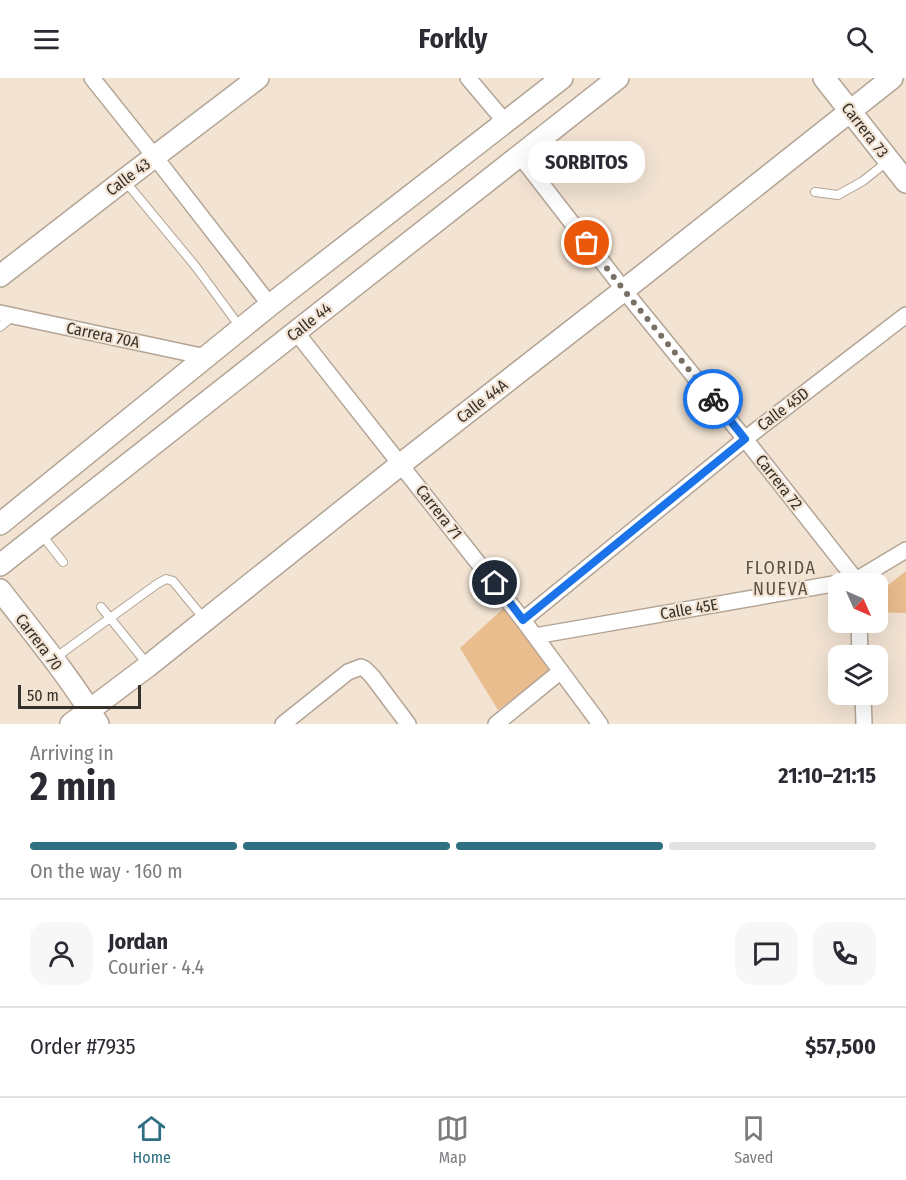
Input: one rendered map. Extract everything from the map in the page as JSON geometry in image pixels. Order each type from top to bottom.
[{"type":"street","points":[[92,78],[270,305]]},
{"type":"street","name":"Calle 43","points":[[0,276],[258,78]]},
{"type":"street","points":[[468,78],[506,123]]},
{"type":"street","points":[[0,524],[241,328],[562,78]]},
{"type":"street","name":"Calle 44","points":[[0,565],[618,78]]},
{"type":"street","name":"Carrera 73","points":[[824,78],[906,182]]},
{"type":"street","name":"Calle 44A","points":[[71,724],[94,717],[148,666],[892,78]]},
{"type":"street","name":"Carrera 72","points":[[520,156],[849,573]]},
{"type":"street","name":"Carrera 70A","points":[[7,314],[206,357]]},
{"type":"street","name":"Calle 45D","points":[[523,620],[745,439],[906,315]]},
{"type":"street","name":"Carrera 71","points":[[296,332],[523,620],[600,724]]},
{"type":"street","name":"Calle 45E","points":[[870,573],[906,550]]},
{"type":"street","name":"Calle 45E","points":[[535,636],[828,587]]},
{"type":"street","name":"Carrera 70","points":[[0,590],[94,717]]},
{"type":"street","points":[[283,724],[348,672],[361,667],[365,669],[408,724]]},
{"type":"street","points":[[496,724],[561,671]]},
{"type":"street","points":[[863,705],[864,724]]},
{"type":"lane","points":[[815,192],[838,195],[863,181],[889,160]]},
{"type":"lane","points":[[123,180],[196,267],[241,328]]},
{"type":"lane","points":[[0,327],[7,314]]},
{"type":"lane","points":[[40,533],[63,562]]},
{"type":"lane","points":[[53,659],[166,579],[174,581],[206,621]]},
{"type":"lane","points":[[101,607],[148,666]]},
{"type":"shaded area","points":[[906,571],[906,613],[888,612],[888,585]]},
{"type":"shaded area","points":[[506,606],[554,668],[498,710],[460,648]]},
{"type":"way so far","points":[[587,243],[713,399]]},
{"type":"place","name":"SORBITOS","points":[[587,243]]},
{"type":"district","name":"FLORIDA NUEVA","points":[[781,578]]},
{"type":"route","points":[[495,583],[523,620],[745,439],[713,399]]}]
